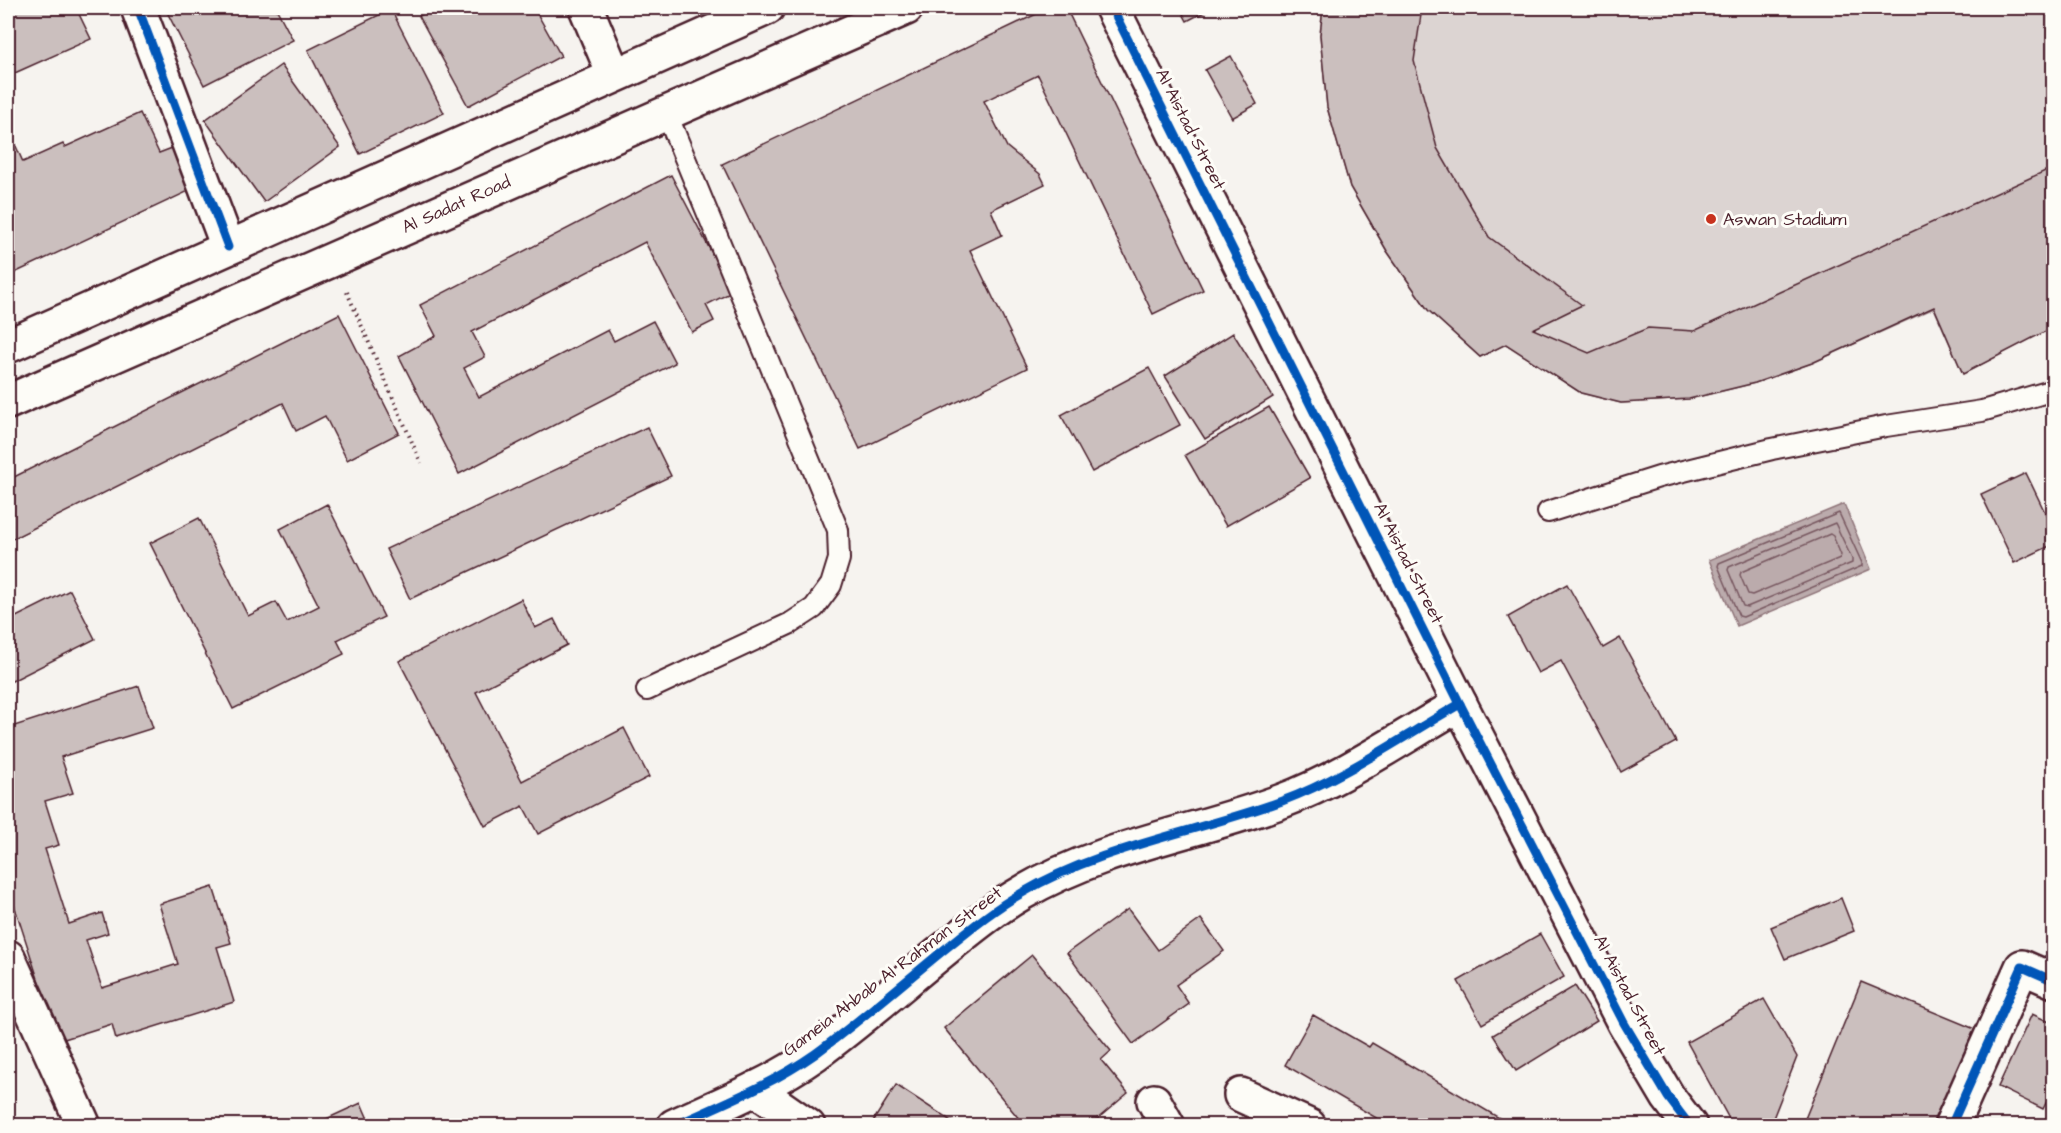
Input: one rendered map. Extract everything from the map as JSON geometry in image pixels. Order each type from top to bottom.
[{"type":"street","points":[[138,8],[228,247]]},
{"type":"street","points":[[586,8],[614,75]]},
{"type":"street","points":[[8,346],[767,8]]},
{"type":"street","name":"Al Sadat Road","points":[[8,402],[906,8]]},
{"type":"street","name":"Al Aistad Street","points":[[1112,8],[1460,704],[1624,1023],[1668,1097],[1690,1125]]},
{"type":"street","name":"Gameia Ahbab Al Rahman Street","points":[[674,1125],[755,1089],[814,1055],[986,916],[1021,893],[1058,873],[1097,857],[1264,807],[1306,791],[1460,704]]},
{"type":"street","points":[[8,957],[84,1125]]},
{"type":"street","points":[[1951,1125],[2022,967],[2054,981]]},
{"type":"street","points":[[755,1089],[808,1125]]},
{"type":"street","points":[[1241,1095],[1309,1125]]},
{"type":"lane","points":[[647,690],[790,623],[814,608],[831,585],[839,559],[838,530],[666,112]]},
{"type":"lane","points":[[1548,512],[1659,477],[1772,448],[1886,426],[1982,411],[2054,390]]},
{"type":"path","points":[[333,259],[420,463]]},
{"type":"shaded area","name":"Aswan Stadium","points":[[1323,8],[2053,8],[2053,327],[1963,374],[1934,308],[1812,363],[1755,383],[1689,399],[1621,403],[1581,393],[1506,344],[1480,357],[1428,310],[1387,251],[1350,187],[1327,107],[1320,35]]},
{"type":"water","points":[[1844,504],[1871,569],[1737,626],[1709,560]]},
{"type":"building","points":[[8,8],[76,8],[91,39],[8,76]]},
{"type":"building","points":[[165,8],[276,8],[293,40],[204,85]]},
{"type":"building","points":[[434,8],[534,8],[561,56],[468,106],[419,16]]},
{"type":"building","points":[[1049,8],[1066,8],[1203,290],[1153,314],[1038,75],[984,101],[1007,147],[1040,174],[1045,184],[991,210],[1002,235],[970,250],[1027,368],[860,449],[722,164]]},
{"type":"building","points":[[1180,8],[1212,8],[1187,21]]},
{"type":"building","points":[[1323,8],[1422,8],[1414,61],[1437,148],[1489,237],[1582,305],[1533,329],[1589,353],[1648,328],[1694,331],[2054,167],[2054,327],[1963,374],[1934,307],[1812,363],[1755,383],[1689,399],[1621,403],[1581,393],[1506,344],[1480,357],[1428,310],[1387,251],[1350,187],[1327,107],[1320,35]]},
{"type":"building","points":[[391,9],[444,113],[360,154],[308,50]]},
{"type":"building","points":[[1231,56],[1257,104],[1232,118],[1205,70]]},
{"type":"building","points":[[281,65],[340,147],[264,202],[205,120]]},
{"type":"building","points":[[140,113],[159,153],[172,148],[191,190],[8,276],[8,148],[15,144],[23,162],[63,144],[65,147]]},
{"type":"building","points":[[671,175],[732,292],[706,305],[714,321],[692,332],[645,242],[472,332],[485,357],[464,368],[479,397],[608,330],[614,341],[653,321],[675,363],[459,474],[399,356],[436,336],[420,305]]},
{"type":"building","points":[[339,314],[399,433],[347,460],[325,416],[296,431],[283,403],[8,541],[8,480]]},
{"type":"building","points":[[1233,333],[1273,397],[1205,439],[1165,376]]},
{"type":"building","points":[[1149,368],[1180,425],[1092,472],[1061,415]]},
{"type":"building","points":[[1269,407],[1310,478],[1226,526],[1185,455]]},
{"type":"building","points":[[647,427],[671,476],[410,599],[386,549]]},
{"type":"building","points":[[2026,473],[2054,531],[2054,544],[2014,563],[1981,494]]},
{"type":"building","points":[[327,504],[384,617],[337,640],[344,654],[233,709],[150,543],[199,518],[248,616],[276,602],[287,622],[319,606],[280,529]]},
{"type":"building","points":[[1567,584],[1603,648],[1620,638],[1676,742],[1621,772],[1561,661],[1538,673],[1508,617]]},
{"type":"building","points":[[70,590],[95,639],[8,683],[8,621]]},
{"type":"building","points":[[521,599],[535,628],[554,619],[567,645],[476,692],[522,781],[624,728],[649,777],[538,834],[523,806],[485,826],[399,661]]},
{"type":"building","points":[[139,686],[153,728],[61,757],[73,793],[45,801],[59,845],[45,849],[69,924],[102,913],[108,933],[86,940],[102,988],[178,964],[159,904],[213,887],[231,943],[217,947],[234,1002],[116,1039],[112,1024],[58,1041],[8,886],[8,728]]},
{"type":"building","points":[[1841,898],[1854,931],[1785,959],[1771,927]]},
{"type":"building","points":[[1128,909],[1158,950],[1201,919],[1224,951],[1176,985],[1189,1004],[1133,1044],[1067,953]]},
{"type":"building","points":[[1540,934],[1564,977],[1482,1024],[1458,981]]},
{"type":"building","points":[[1032,955],[1111,1051],[1101,1060],[1128,1093],[1089,1126],[1025,1126],[944,1028]]},
{"type":"building","points":[[1861,982],[1982,1032],[1962,1081],[1952,1081],[1933,1126],[1802,1126]]},
{"type":"building","points":[[1575,986],[1597,1021],[1516,1071],[1493,1035]]},
{"type":"building","points":[[1764,999],[1797,1057],[1770,1126],[1733,1126],[1687,1042]]},
{"type":"building","points":[[2032,1014],[2054,1024],[2054,1087],[2043,1109],[1998,1087]]},
{"type":"building","points":[[1313,1015],[1369,1047],[1372,1043],[1506,1122],[1504,1126],[1390,1126],[1285,1065]]},
{"type":"building","points":[[896,1085],[959,1126],[870,1126]]},
{"type":"building","points":[[361,1103],[371,1126],[311,1126]]},
{"type":"cycle path","points":[[138,8],[228,247]]},
{"type":"cycle path","points":[[1112,8],[1460,704],[1624,1023],[1668,1097],[1690,1126]]},
{"type":"cycle path","points":[[674,1126],[764,1085],[815,1054],[973,927],[1022,893],[1084,863],[1149,841],[1249,812],[1305,792],[1350,769],[1460,704]]},
{"type":"cycle path","points":[[1951,1126],[2022,967],[2054,981]]},
{"type":"place","name":"Aswan Stadium","points":[[1711,219]]}]
